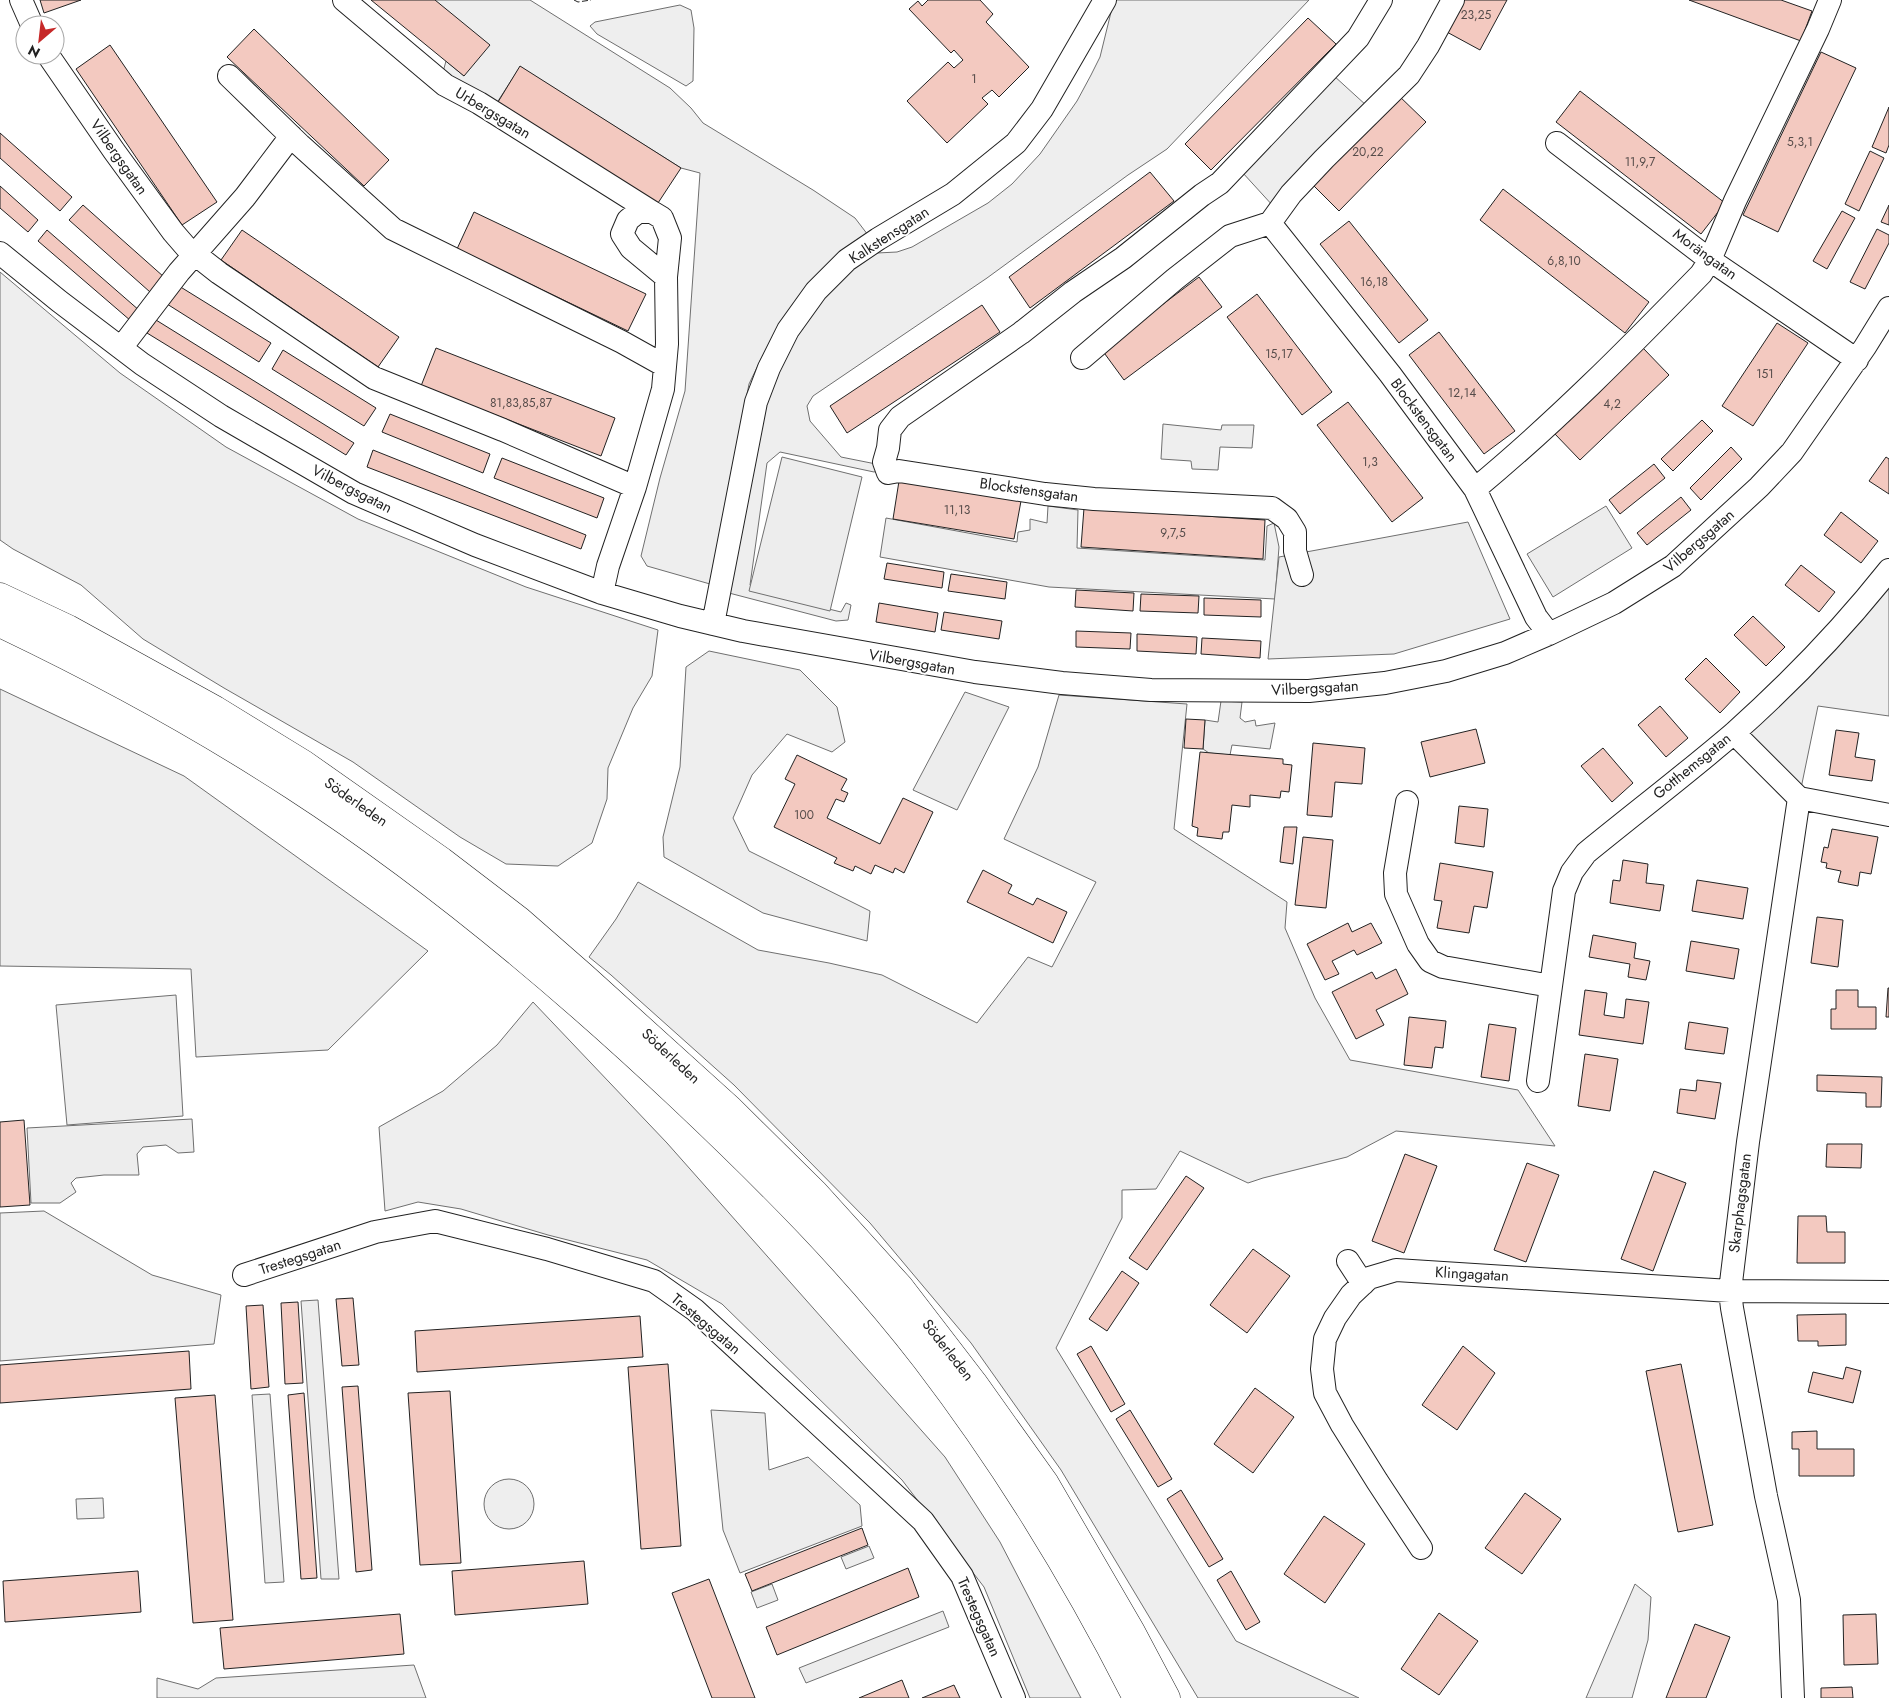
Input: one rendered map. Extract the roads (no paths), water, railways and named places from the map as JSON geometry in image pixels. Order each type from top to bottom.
[{"type":"highway","name":"Söderleden","points":[[0,597],[68,629],[215,710],[303,764],[425,850],[518,920],[641,1028],[730,1110],[814,1193],[893,1281],[973,1383],[1045,1484],[1131,1632],[1166,1697]]},
{"type":"highway","name":"Söderleden","points":[[0,623],[59,651],[205,731],[294,786],[399,858],[516,949],[624,1043],[707,1121],[810,1224],[926,1358],[1000,1462],[1078,1586],[1137,1698]]},
{"type":"street","points":[[21,0],[28,15]]},
{"type":"street","name":"Urbergsgatan","points":[[344,0],[445,84],[556,150],[652,212]]},
{"type":"street","name":"Kalkstensgatan","points":[[714,624],[756,402],[769,368],[788,330],[816,291],[847,260],[953,194],[1016,143],[1042,109],[1105,0]]},
{"type":"street","name":"Blockstensgatan","points":[[1302,575],[1295,551],[1295,532],[1287,519],[1272,508],[1094,499],[1045,494],[899,471],[888,474],[884,462],[890,430],[900,417],[1123,258],[1202,194],[1220,183],[1358,38],[1381,0]]},
{"type":"street","points":[[1082,358],[1175,279],[1230,236],[1270,223],[1291,194],[1409,75],[1428,46],[1453,0]]},
{"type":"street","points":[[1475,489],[1527,446],[1613,365],[1701,274],[1710,260],[1735,201],[1818,29],[1830,0]]},
{"type":"street","name":"Vilbergsgatan","points":[[55,65],[173,232],[195,255],[219,274],[374,378],[504,430],[635,487]]},
{"type":"street","points":[[229,76],[291,136],[394,229],[622,342],[665,366]]},
{"type":"street","points":[[121,348],[179,272],[245,197],[291,136]]},
{"type":"street","name":"Morängatan","points":[[1557,142],[1710,260],[1857,360]]},
{"type":"street","points":[[602,593],[608,566],[635,487],[663,389],[666,276],[670,238],[662,218],[652,212],[638,212],[628,220],[622,234],[631,248],[666,276]]},
{"type":"street","name":"Blockstensgatan","points":[[1270,223],[1390,374],[1475,489],[1536,617],[1549,634]]},
{"type":"street","name":"Vilbergsgatan","points":[[0,253],[121,348],[221,416],[354,493],[475,545],[602,593],[714,624],[854,652],[975,672],[1151,690],[1309,691],[1385,683],[1446,672],[1508,652],[1614,604],[1673,566],[1715,530],[1792,452],[1857,360],[1889,308]]},
{"type":"street","name":"Gotthemsgatan","points":[[1538,1081],[1564,891],[1572,872],[1586,852],[1734,733],[1848,620],[1889,570]]},
{"type":"street","points":[[1734,733],[1799,798],[1889,814]]},
{"type":"street","name":"Skarphagsgatan","points":[[1793,1698],[1789,1600],[1766,1496],[1733,1317],[1730,1291],[1748,1142],[1799,798]]},
{"type":"street","points":[[1407,802],[1395,873],[1396,894],[1418,944],[1430,961],[1443,967],[1552,986]]},
{"type":"street","name":"Trestegsgatan","points":[[244,1275],[375,1232],[435,1221],[548,1249],[654,1281],[695,1310],[923,1521],[962,1576],[1014,1698]]},
{"type":"street","points":[[1348,1261],[1363,1284]]},
{"type":"street","name":"Klingagatan","points":[[1421,1548],[1342,1425],[1325,1392],[1322,1369],[1325,1339],[1335,1318],[1351,1295],[1370,1278],[1396,1270],[1730,1291],[1889,1292]]}]
